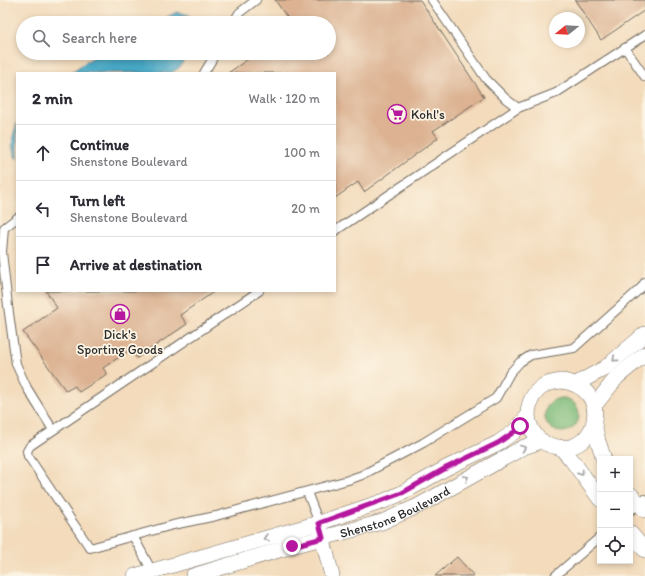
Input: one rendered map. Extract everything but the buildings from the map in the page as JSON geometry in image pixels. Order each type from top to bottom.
[{"type":"street","points":[[576,384],[605,368],[645,334]]},
{"type":"street","points":[[594,406],[618,377],[645,354]]},
{"type":"street","points":[[594,424],[583,440],[572,447],[561,448],[552,446],[542,441],[533,431],[527,417],[533,398],[542,387],[547,384],[561,381],[576,384],[585,390],[590,396],[594,406],[594,424],[603,456]]},
{"type":"street","name":"Shenstone Boulevard","points":[[135,576],[153,574],[319,523],[402,493],[446,468],[498,443],[514,432],[527,417]]},
{"type":"street","name":"Shenstone Boulevard","points":[[193,576],[382,522],[410,510],[506,456],[524,447],[542,441]]},
{"type":"street","points":[[561,448],[571,459],[597,495]]},
{"type":"street","points":[[319,523],[332,576]]},
{"type":"street","points":[[633,536],[645,550]]},
{"type":"lane","points":[[237,16],[256,0]]},
{"type":"lane","points":[[432,0],[486,79],[506,99],[518,108]]},
{"type":"lane","points":[[336,231],[518,108],[556,92],[645,35]]},
{"type":"lane","points":[[625,48],[645,77]]},
{"type":"lane","points":[[205,72],[212,60]]},
{"type":"lane","points":[[16,219],[4,228],[2,252],[16,364],[27,388],[53,430]]},
{"type":"lane","points":[[258,292],[30,446],[27,451],[28,456],[90,548],[173,525],[216,516],[307,492],[362,475],[423,443],[496,398],[510,372],[520,362],[531,355],[574,348],[641,288],[645,282]]},
{"type":"lane","points":[[307,492],[319,523]]},
{"type":"lane","points":[[134,536],[153,574]]},
{"type":"lane","points":[[555,576],[597,540]]},
{"type":"green space","points":[[559,398],[565,398],[569,399],[576,405],[579,415],[578,422],[572,429],[565,432],[559,432],[555,431],[548,425],[545,418],[545,412],[546,408],[552,401]]},
{"type":"water","points":[[177,12],[190,16],[169,16]]},
{"type":"water","points":[[89,60],[184,60],[179,68],[173,72],[71,72]]},
{"type":"water","points":[[16,126],[16,157],[12,146]]},
{"type":"place","name":"Kohl's","points":[[397,114]]},
{"type":"place","name":"Dick's Sporting Goods","points":[[120,314]]},
{"type":"route","points":[[292,546],[323,538],[319,523],[384,501],[402,493],[446,468],[498,443],[520,426]]}]
